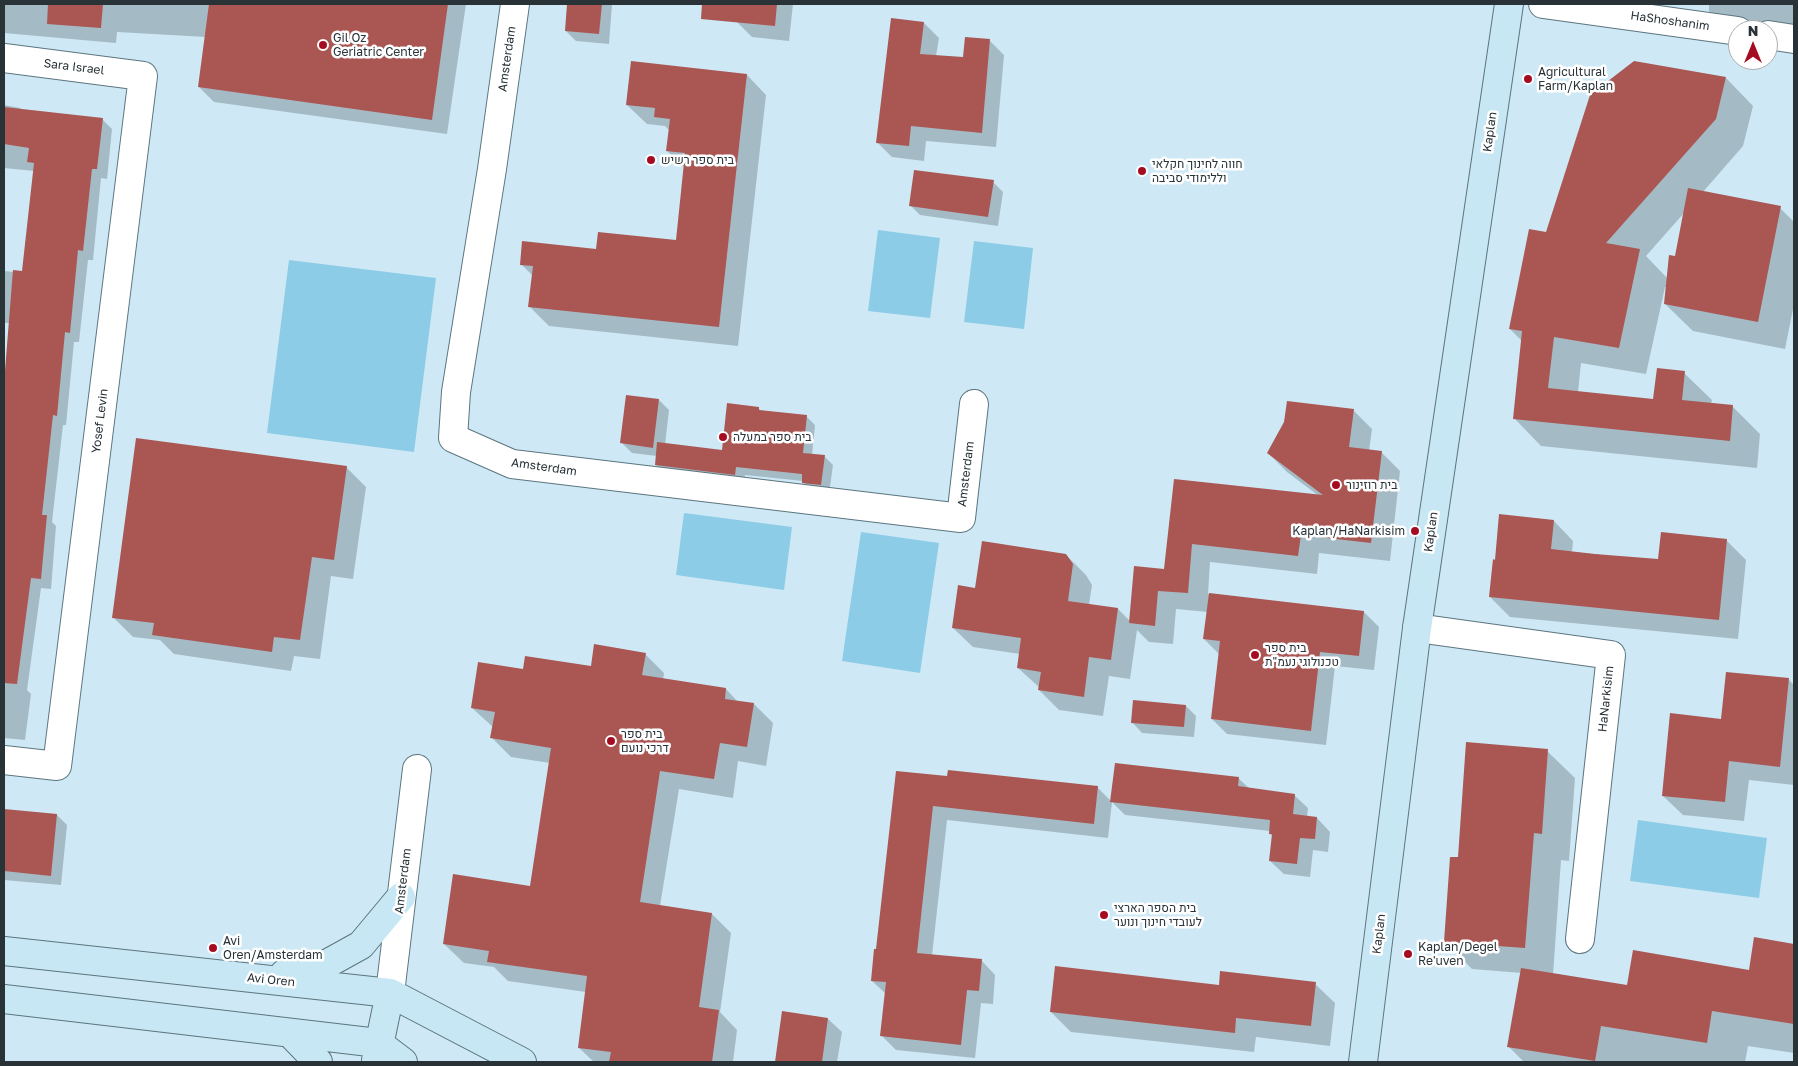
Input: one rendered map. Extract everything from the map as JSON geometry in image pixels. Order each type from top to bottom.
[{"type":"street","name":"Amsterdam","points":[[515,4],[492,168],[456,392],[452,438],[512,464],[961,518],[974,404]]},
{"type":"street","name":"Kaplan","points":[[1363,1062],[1417,628],[1509,4]]},
{"type":"street","name":"HaShoshanim","points":[[1542,4],[1728,30]]},
{"type":"street","points":[[1778,37],[1794,39]]},
{"type":"street","name":"Sara Israel","points":[[4,58],[144,76]]},
{"type":"street","name":"Yosef Levin","points":[[4,760],[57,766],[144,76]]},
{"type":"street","name":"HaNarkisim","points":[[1417,628],[1611,655],[1580,939]]},
{"type":"street","name":"Amsterdam","points":[[390,993],[417,769]]},
{"type":"street","points":[[264,979],[323,966],[360,945],[402,897]]},
{"type":"street","name":"Avi Oren","points":[[4,951],[390,993],[522,1062]]},
{"type":"street","points":[[377,1053],[390,993]]},
{"type":"street","points":[[4,999],[290,1033],[377,1053],[404,1062]]},
{"type":"street","points":[[290,1033],[318,1062]]},
{"type":"shaded area","points":[[878,230],[940,238],[930,318],[868,311]]},
{"type":"shaded area","points":[[974,241],[1033,248],[1024,329],[964,322]]},
{"type":"shaded area","points":[[289,260],[436,278],[414,452],[267,433]]},
{"type":"shaded area","points":[[684,513],[792,527],[784,590],[676,575]]},
{"type":"shaded area","points":[[861,532],[939,543],[920,673],[842,661]]},
{"type":"shaded area","points":[[1638,820],[1767,838],[1759,898],[1630,881]]},
{"type":"building","points":[[48,4],[103,4],[101,28],[47,24]]},
{"type":"building","name":"Gil Oz Geriatric Center","points":[[209,4],[448,4],[432,120],[198,87]]},
{"type":"building","points":[[567,4],[602,4],[599,34],[565,31]]},
{"type":"building","points":[[702,4],[777,4],[775,26],[701,19]]},
{"type":"building","points":[[891,18],[924,22],[920,54],[963,57],[965,37],[990,39],[982,133],[911,126],[909,146],[876,143]]},
{"type":"building","points":[[631,61],[747,74],[719,327],[528,307],[533,266],[520,265],[522,241],[596,249],[598,232],[676,240],[685,153],[666,151],[670,119],[654,117],[655,108],[626,105]]},
{"type":"building","points":[[1634,61],[1726,77],[1716,119],[1606,243],[1640,249],[1619,348],[1554,337],[1548,388],[1653,399],[1657,368],[1685,371],[1682,400],[1733,405],[1730,441],[1513,419],[1522,331],[1509,329],[1529,229],[1546,232],[1590,95]]},
{"type":"building","points":[[4,107],[103,118],[97,169],[92,169],[83,251],[78,250],[70,333],[65,332],[57,416],[53,415],[42,515],[47,515],[41,579],[31,578],[17,684],[4,683],[4,383],[13,270],[22,271],[34,163],[27,162],[29,148],[4,144]]},
{"type":"building","points":[[914,170],[994,180],[988,217],[909,206]]},
{"type":"building","points":[[1688,188],[1781,206],[1758,322],[1664,304],[1669,255],[1675,256]]},
{"type":"building","points":[[626,395],[659,399],[653,448],[620,443]]},
{"type":"building","name":"בית רוזינור","points":[[1287,401],[1354,409],[1349,447],[1382,451],[1371,543],[1301,535],[1298,556],[1192,544],[1188,593],[1158,591],[1155,626],[1129,623],[1134,566],[1164,569],[1174,479],[1323,495],[1267,453],[1284,422]]},
{"type":"building","points":[[727,403],[759,407],[759,410],[807,415],[803,453],[825,455],[821,485],[802,483],[802,474],[736,467],[735,475],[655,465],[657,442],[722,450]]},
{"type":"building","points":[[136,438],[347,466],[334,560],[312,557],[300,640],[274,637],[272,652],[152,635],[154,623],[112,618]]},
{"type":"building","points":[[1499,514],[1554,520],[1551,549],[1595,554],[1658,559],[1661,532],[1727,539],[1719,620],[1489,597],[1493,559],[1495,560]]},
{"type":"building","points":[[982,541],[1066,554],[1073,564],[1068,601],[1118,608],[1111,660],[1089,657],[1084,697],[1038,690],[1041,672],[1017,668],[1021,638],[952,628],[958,585],[975,588]]},
{"type":"building","points":[[1209,593],[1364,611],[1359,656],[1320,652],[1311,731],[1211,719],[1220,641],[1203,639]]},
{"type":"building","points":[[594,644],[646,653],[642,675],[726,688],[725,699],[754,703],[747,747],[720,743],[714,779],[660,771],[640,902],[712,913],[699,1007],[719,1010],[712,1062],[609,1062],[611,1052],[578,1048],[587,976],[487,962],[489,951],[443,944],[453,874],[530,886],[551,748],[490,738],[495,712],[471,708],[478,662],[523,669],[525,656],[591,666]]},
{"type":"building","points":[[1726,672],[1789,678],[1780,767],[1729,761],[1725,802],[1662,796],[1670,713],[1721,719]]},
{"type":"building","points":[[1133,700],[1186,705],[1184,727],[1131,723]]},
{"type":"building","points":[[1466,742],[1548,749],[1542,834],[1534,833],[1525,948],[1444,942],[1450,857],[1458,857]]},
{"type":"building","points":[[1115,763],[1239,777],[1238,786],[1295,794],[1293,814],[1317,817],[1315,839],[1300,838],[1297,864],[1269,861],[1272,834],[1269,834],[1270,820],[1110,802]]},
{"type":"building","points":[[948,770],[1098,786],[1094,824],[933,806],[917,953],[982,959],[979,991],[967,990],[961,1045],[880,1036],[886,982],[871,981],[896,771],[947,776]]},
{"type":"building","points":[[4,809],[57,814],[51,876],[4,871]]},
{"type":"building","points":[[1754,937],[1794,944],[1794,1024],[1712,1011],[1707,1043],[1601,1026],[1595,1061],[1507,1047],[1521,968],[1627,985],[1633,950],[1749,970]]},
{"type":"building","points":[[1055,966],[1219,985],[1220,971],[1316,982],[1311,1026],[1236,1018],[1235,1033],[1050,1012]]},
{"type":"building","points":[[782,1011],[828,1018],[822,1062],[775,1062]]},
{"type":"place","name":"Gil Oz Geriatric Center","points":[[323,45]]},
{"type":"place","name":"Agricultural Farm/Kaplan","points":[[1528,79]]},
{"type":"place","name":"בית ספר רשיש","points":[[651,160]]},
{"type":"place","name":"חווה לחינוך חקלאי וללימודי סביבה","points":[[1142,171]]},
{"type":"place","name":"בית ספר במעלה","points":[[723,437]]},
{"type":"place","name":"בית רוזינור","points":[[1336,485]]},
{"type":"place","name":"Kaplan/HaNarkisim","points":[[1415,531]]},
{"type":"place","name":"בית ספר טכנולוגי נעמ\"ת","points":[[1255,655]]},
{"type":"place","name":"בית ספר דרכי נועם","points":[[611,741]]},
{"type":"place","name":"בית הספר הארצי לעובדי חינוך ונוער","points":[[1104,915]]},
{"type":"place","name":"Avi Oren/Amsterdam","points":[[213,948]]},
{"type":"place","name":"Kaplan/Degel Re'uven","points":[[1408,954]]}]
